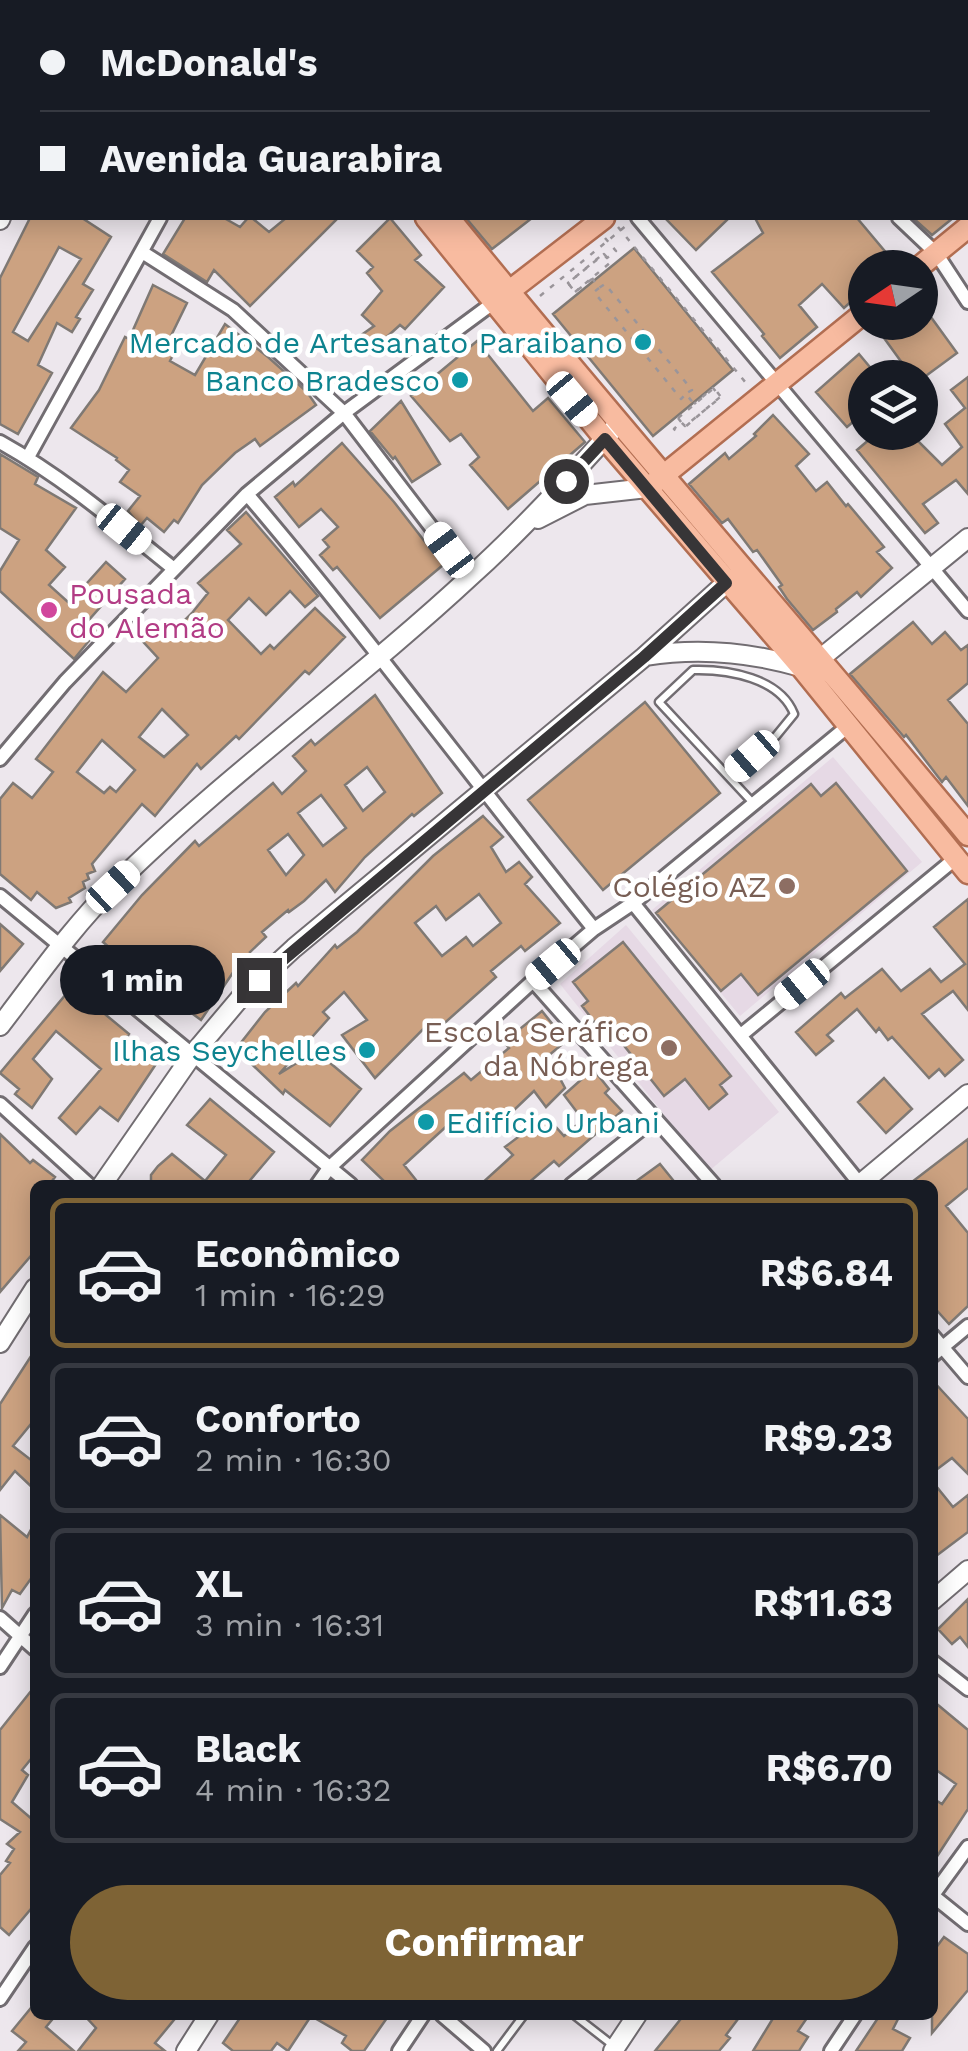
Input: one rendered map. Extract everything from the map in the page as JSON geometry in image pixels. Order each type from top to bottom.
[{"type":"main road","points":[[428,220],[501,298],[655,482],[822,658],[968,835]]},
{"type":"main road","points":[[449,220],[501,298],[524,310],[612,431]]},
{"type":"main road","points":[[501,298],[607,226]]},
{"type":"main road","points":[[938,251],[968,227]]},
{"type":"main road","points":[[520,530],[585,495],[655,482],[848,326]]},
{"type":"main road","points":[[0,1026],[61,946],[113,887],[470,578],[612,431]]},
{"type":"main road","points":[[655,482],[726,583],[801,667],[962,866]]},
{"type":"main road","points":[[644,657],[708,650],[801,667],[822,658],[968,538]]},
{"type":"main road","points":[[105,1180],[193,1054],[241,997],[294,948],[644,657],[726,583]]},
{"type":"main road","points":[[865,1180],[968,1094]]},
{"type":"main road","points":[[0,1343],[30,1296]]},
{"type":"main road","points":[[938,1597],[968,1570]]},
{"type":"main road","points":[[186,2051],[206,2020]]},
{"type":"main road","points":[[614,2049],[634,2020]]},
{"type":"street","points":[[28,458],[159,220]]},
{"type":"street","points":[[640,220],[968,611]]},
{"type":"street","points":[[901,220],[933,250]]},
{"type":"street","points":[[142,252],[232,310],[344,413],[470,578]]},
{"type":"street","points":[[938,256],[968,302]]},
{"type":"street","points":[[0,759],[65,682],[247,494],[344,413],[501,298]]},
{"type":"street","points":[[0,442],[28,458],[174,569]]},
{"type":"street","points":[[247,494],[318,578],[594,929]]},
{"type":"street","points":[[321,1180],[533,981],[847,726]]},
{"type":"street","points":[[740,1035],[962,866]]},
{"type":"street","points":[[0,896],[345,1180]]},
{"type":"street","points":[[634,902],[857,1180]]},
{"type":"street","points":[[533,981],[710,1180]]},
{"type":"street","points":[[0,1104],[84,1180]]},
{"type":"street","points":[[577,1180],[655,1118]]},
{"type":"street","points":[[938,1350],[968,1326]]},
{"type":"street","points":[[938,1352],[968,1377]]},
{"type":"street","points":[[0,1618],[30,1644]]},
{"type":"street","points":[[0,1667],[30,1622]]},
{"type":"street","points":[[938,1666],[968,1689]]},
{"type":"street","points":[[938,1887],[968,1848]]},
{"type":"street","points":[[938,1900],[968,1924]]},
{"type":"street","points":[[0,1999],[30,1954]]},
{"type":"street","points":[[399,2051],[419,2020]]},
{"type":"street","points":[[448,2020],[484,2051]]},
{"type":"street","points":[[831,2051],[851,2020]]},
{"type":"lane","points":[[729,776],[776,736],[794,714],[775,690],[756,680],[694,670],[659,702],[754,804]]},
{"type":"lane","points":[[498,2051],[520,2020]]},
{"type":"lane","points":[[580,2020],[614,2049]]},
{"type":"path","points":[[592,278],[575,292],[568,283],[604,254],[611,262],[575,292],[568,283],[604,254],[606,258],[616,250],[607,226]]},
{"type":"path","points":[[524,310],[607,226]]},
{"type":"path","points":[[607,226],[759,400]]},
{"type":"path","points":[[592,278],[600,288]]},
{"type":"path","points":[[605,284],[692,390],[681,399],[594,292],[600,288],[605,284]]},
{"type":"path","points":[[682,438],[674,428],[682,422],[685,426],[721,397],[714,388],[694,404],[678,418],[685,426],[720,397],[713,388],[694,404]]},
{"type":"path","points":[[686,394],[694,404]]},
{"type":"shaded area","name":"Colégio AZ","points":[[833,757],[922,862],[740,1016],[652,910]]},
{"type":"shaded area","name":"Escola Seráfico da Nóbrega","points":[[626,925],[779,1112],[709,1171],[560,984]]},
{"type":"building","points":[[29,220],[85,220],[111,237],[83,284],[93,290],[76,317],[80,319],[72,332],[57,323],[38,365],[52,373],[18,434],[0,424],[0,278]],"holes":[[[59,247],[81,259],[28,341],[13,332]]]},
{"type":"building","points":[[184,220],[228,220],[240,227],[246,220],[254,220],[269,232],[284,220],[336,220],[250,306],[214,270],[207,282],[163,254]]},
{"type":"building","points":[[392,220],[421,255],[415,260],[444,287],[405,329],[400,325],[368,354],[357,338],[374,326],[362,315],[382,291],[367,273],[373,267],[357,251]]},
{"type":"building","points":[[468,220],[529,220],[492,249]]},
{"type":"building","points":[[667,220],[727,220],[696,250]]},
{"type":"building","points":[[756,220],[859,220],[884,250],[848,250],[848,304],[844,308],[822,284],[799,305],[817,327],[780,358],[712,272],[763,233]]},
{"type":"building","points":[[915,220],[951,220],[932,235]]},
{"type":"building","name":"Mercado de Artesanato Paraibano","points":[[634,248],[733,370],[653,436],[553,314]]},
{"type":"building","points":[[153,285],[187,303],[169,340],[178,345],[170,361],[195,375],[225,324],[268,357],[316,405],[260,446],[255,439],[235,453],[202,485],[178,523],[174,520],[164,532],[147,518],[140,526],[128,511],[140,496],[120,482],[129,470],[71,428],[99,390],[125,337],[129,339]]},
{"type":"building","points":[[938,327],[957,353],[938,367],[938,360],[900,360],[885,340],[938,340]]},
{"type":"building","points":[[477,341],[533,411],[548,398],[585,442],[508,509],[470,465],[479,457],[461,434],[450,441],[411,396]]},
{"type":"building","points":[[848,364],[848,426],[847,427],[816,392]]},
{"type":"building","points":[[968,377],[968,494],[956,480],[923,504],[938,523],[925,533],[857,450],[927,450],[942,465],[962,447],[945,424],[965,408],[951,390]]},
{"type":"building","points":[[401,401],[440,464],[412,482],[370,431]]},
{"type":"building","points":[[773,415],[809,454],[796,466],[816,491],[827,482],[848,504],[884,547],[877,552],[892,568],[861,597],[857,592],[813,630],[787,599],[779,587],[782,585],[757,550],[753,552],[728,519],[722,523],[689,484],[725,453],[729,459]]},
{"type":"building","points":[[342,443],[443,565],[380,618],[337,567],[333,570],[320,555],[329,547],[323,540],[338,527],[321,509],[299,527],[275,497],[293,482],[295,486]]},
{"type":"building","points":[[0,454],[38,477],[35,484],[76,508],[46,550],[65,567],[49,585],[69,603],[106,562],[125,579],[88,621],[98,630],[74,659],[0,591],[0,571],[19,540],[0,528]]},
{"type":"building","points":[[246,512],[318,596],[305,607],[290,591],[266,615],[249,598],[228,620],[261,654],[270,645],[274,649],[315,608],[345,637],[309,674],[305,671],[239,739],[236,736],[201,769],[197,764],[155,816],[142,804],[92,864],[95,871],[87,874],[85,888],[69,898],[71,902],[56,908],[37,892],[31,900],[0,874],[0,799],[13,783],[32,798],[53,772],[36,759],[103,672],[126,692],[158,658],[136,634],[149,622],[169,636],[192,613],[208,593],[198,583],[241,544],[227,530]],"holes":[[[162,709],[188,735],[164,757],[139,737]],[[102,740],[135,770],[116,792],[110,787],[104,793],[77,772]]]},
{"type":"building","points":[[913,622],[932,644],[945,632],[961,650],[968,645],[968,683],[948,700],[968,724],[968,806],[946,777],[942,782],[906,735],[850,674]]},
{"type":"building","points":[[375,695],[442,793],[412,814],[365,857],[335,892],[326,880],[262,932],[266,937],[250,952],[255,958],[237,973],[234,971],[201,1020],[103,942],[195,841],[199,846],[273,783],[282,794],[306,771],[293,756],[311,740],[315,745]],"holes":[[[367,767],[385,792],[363,811],[345,785]],[[321,795],[346,828],[323,846],[298,813]],[[288,834],[304,855],[286,875],[268,850]]]},
{"type":"building","points":[[645,702],[720,793],[603,890],[528,800]]},
{"type":"building","name":"Colégio AZ","points":[[836,783],[907,871],[758,995],[741,974],[721,991],[656,913],[811,784],[821,796]]},
{"type":"building","points":[[483,816],[503,837],[491,847],[506,872],[519,862],[532,877],[525,884],[560,923],[525,951],[521,946],[491,971],[496,977],[439,1028],[432,1020],[375,1078],[342,1035],[367,1020],[344,992],[323,1012],[329,1018],[279,1074],[316,1051],[361,1089],[330,1126],[285,1090],[283,1094],[236,1049],[265,1012],[296,983],[298,986],[335,945],[337,948],[357,932],[433,856]],"holes":[[[479,894],[501,923],[473,946],[466,937],[442,956],[415,923],[436,906],[446,920]]]},
{"type":"building","points":[[968,899],[968,1010],[953,991],[922,1014],[963,1060],[945,1076],[939,1069],[929,1078],[892,1037],[888,1040],[879,1028],[876,1032],[857,1009],[827,1035],[833,1041],[816,1055],[796,1032],[841,993],[845,998],[882,969],[901,991],[930,969],[941,982],[965,964],[934,927]]},
{"type":"building","points":[[0,924],[23,944],[0,971]]},
{"type":"building","name":"Escola Seráfico da Nóbrega","points":[[623,942],[731,1076],[720,1085],[727,1094],[709,1109],[685,1079],[664,1096],[610,1028],[603,1033],[582,1006],[588,1001],[573,982]]},
{"type":"building","points":[[72,987],[129,1034],[127,1037],[160,1058],[118,1121],[100,1107],[76,1134],[59,1118],[101,1069],[56,1031],[33,1059],[52,1079],[32,1108],[15,1094],[19,1089],[0,1073]]},
{"type":"building","points":[[542,1011],[566,1041],[548,1056],[565,1088],[546,1107],[534,1091],[512,1112],[508,1108],[475,1135],[461,1113],[404,1165],[416,1180],[383,1180],[362,1160],[390,1131],[464,1073],[471,1080],[509,1048],[504,1042]]},
{"type":"building","points":[[593,1069],[609,1089],[605,1093],[622,1111],[559,1166],[554,1161],[532,1180],[486,1180],[513,1155],[505,1147],[546,1116],[564,1136],[583,1120],[564,1095]]},
{"type":"building","points":[[884,1078],[912,1109],[886,1133],[858,1102]]},
{"type":"building","points":[[210,1099],[274,1152],[250,1180],[206,1180],[226,1155],[187,1125]]},
{"type":"building","points":[[0,1134],[30,1163],[33,1160],[55,1177],[30,1180],[30,1257],[0,1292]]},
{"type":"building","points":[[968,1139],[968,1188],[946,1206],[968,1233],[968,1306],[949,1324],[938,1312],[938,1180],[915,1180]]},
{"type":"building","points":[[172,1154],[204,1180],[151,1180],[158,1166]]},
{"type":"building","points":[[660,1164],[673,1180],[638,1180]]},
{"type":"building","points":[[30,1358],[30,1425],[13,1446],[30,1459],[30,1485],[15,1471],[0,1490],[0,1404]]},
{"type":"building","points":[[938,1386],[968,1419],[968,1474],[952,1458],[938,1468]]},
{"type":"building","points":[[938,1488],[953,1507],[968,1495],[968,1532],[938,1554]]},
{"type":"building","points":[[0,1515],[27,1537],[30,1531],[30,1580],[20,1594],[12,1590],[2,1608]]},
{"type":"building","points":[[968,1599],[968,1647],[960,1637],[952,1644],[938,1629]]},
{"type":"building","points":[[30,1692],[30,1760],[22,1770],[28,1775],[12,1802],[30,1817],[30,1910],[9,1935],[0,1927],[0,1875],[10,1863],[6,1861],[14,1849],[7,1844],[20,1832],[0,1819],[0,1730]]},
{"type":"building","points":[[938,1705],[968,1730],[968,1809],[938,1855],[938,1802],[942,1804],[956,1784],[938,1771]]},
{"type":"building","points":[[944,1937],[968,1954],[968,1990],[932,2033],[932,2020],[938,2020],[938,1945]]},
{"type":"building","points":[[30,2009],[30,2020],[52,2020],[46,2027],[74,2051],[18,2051],[26,2042],[12,2031]]},
{"type":"building","points":[[89,2020],[174,2020],[155,2043],[165,2051],[78,2051],[96,2028]]},
{"type":"building","points":[[239,2020],[308,2020],[288,2051],[277,2043],[271,2051],[233,2051],[223,2043]]},
{"type":"building","points":[[318,2020],[386,2020],[364,2051],[352,2051],[342,2043],[346,2036]]},
{"type":"building","points":[[680,2020],[737,2020],[719,2051],[655,2051]]},
{"type":"building","points":[[772,2020],[806,2020],[798,2031],[808,2037],[799,2051],[753,2051]]},
{"type":"building","points":[[877,2020],[898,2020],[893,2029],[910,2038],[902,2051],[856,2051]]},
{"type":"place","name":"Mercado de Artesanato Paraibano","points":[[643,342]]},
{"type":"place","name":"Banco Bradesco","points":[[460,380]]},
{"type":"place","name":"Pousada do Alemão","points":[[49,610]]},
{"type":"place","name":"Colégio AZ","points":[[787,886]]},
{"type":"place","name":"Escola Seráfico da Nóbrega","points":[[669,1048]]},
{"type":"place","name":"Ilhas Seychelles","points":[[367,1050]]},
{"type":"place","name":"Edifício Urbani","points":[[426,1122]]},
{"type":"route","points":[[259,980],[644,657],[726,583],[605,439],[566,481]]}]
